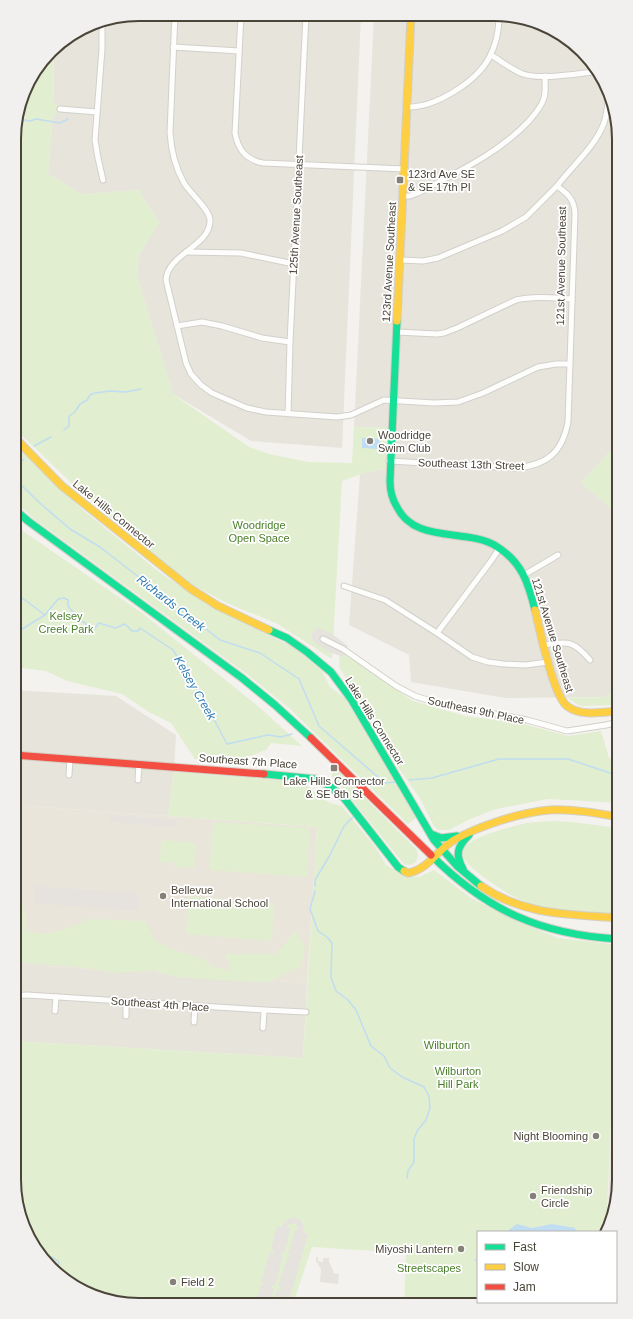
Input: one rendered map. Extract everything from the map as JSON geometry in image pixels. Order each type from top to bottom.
[{"type":"main road","name":"123rd Avenue Southeast","points":[[396,508],[391,492],[390,461],[411,21]]},
{"type":"main road","name":"Lake Hills Connector","points":[[21,444],[47,472],[77,499],[192,589],[218,606],[287,638],[331,672],[351,699],[441,850],[472,880],[516,904],[536,910],[562,914],[612,918]]},
{"type":"main road","name":"121st Avenue Southeast","points":[[396,508],[405,519],[421,530],[480,539],[499,548],[517,565],[524,575],[531,593],[548,662],[558,695],[563,702],[573,710],[586,713],[612,711]]},
{"type":"main road","points":[[21,515],[226,665],[252,686],[290,718],[453,876],[473,892],[516,918],[546,928],[578,936],[612,938]]},
{"type":"main road","name":"Southeast 7th Place","points":[[21,756],[299,776],[316,779],[331,787],[344,798],[401,870],[408,873],[424,866],[452,842],[473,832]]},
{"type":"main road","points":[[430,833],[437,838],[442,839],[473,832],[503,820],[539,812],[560,810],[612,815]]},
{"type":"main road","points":[[467,874],[458,859],[458,850],[463,841],[473,832]]},
{"type":"street","points":[[175,21],[170,142],[173,156],[183,182],[207,212],[210,221],[208,231],[172,264],[166,275],[167,287],[183,354],[191,374],[201,385],[224,399],[247,408],[266,412],[344,417],[358,413],[379,401],[384,400],[434,403],[458,402],[483,393],[538,367],[556,364],[569,364]]},
{"type":"street","points":[[241,21],[235,134],[239,147],[244,154],[251,160],[263,163],[404,169]]},
{"type":"street","name":"125th Avenue Southeast","points":[[288,414],[290,342],[306,21]]},
{"type":"street","points":[[407,107],[421,106],[450,94],[461,87],[478,72],[491,55],[497,36],[498,21]]},
{"type":"street","points":[[102,27],[96,148],[103,180]]},
{"type":"street","points":[[173,47],[239,51]]},
{"type":"street","points":[[491,55],[522,74],[545,76],[591,72]]},
{"type":"street","points":[[403,196],[410,196],[418,193],[477,162],[504,144],[521,130],[544,99],[546,90],[545,76]]},
{"type":"street","points":[[400,260],[422,261],[438,258],[502,231],[526,217],[557,186],[589,147],[601,128],[606,116],[607,106]]},
{"type":"street","points":[[60,109],[97,112]]},
{"type":"street","name":"121st Avenue Southeast","points":[[550,456],[560,445],[568,422],[572,299],[574,206],[569,196],[557,186]]},
{"type":"street","points":[[186,252],[241,253],[294,264]]},
{"type":"street","points":[[397,332],[444,333],[516,300],[534,298],[572,299]]},
{"type":"street","points":[[177,326],[202,322],[262,338],[290,342]]},
{"type":"street","name":"Southeast 13th Street","points":[[390,461],[516,468],[536,465],[550,456]]},
{"type":"street","points":[[437,633],[499,548]]},
{"type":"street","points":[[524,575],[558,555]]},
{"type":"street","points":[[344,586],[385,600],[472,657],[488,662],[516,665],[548,662]]},
{"type":"street","name":"Southeast 9th Place","points":[[323,639],[343,649],[396,686],[437,704],[526,720],[567,731],[612,724]]},
{"type":"street","points":[[545,645],[563,642],[572,644],[581,650],[590,660]]},
{"type":"street","points":[[69,775],[70,759]]},
{"type":"street","points":[[138,780],[139,764]]},
{"type":"street","name":"Southeast 4th Place","points":[[21,995],[306,1012]]},
{"type":"street","points":[[55,1011],[56,997]]},
{"type":"street","points":[[126,1002],[126,1016]]},
{"type":"street","points":[[194,1022],[195,1006]]},
{"type":"street","points":[[263,1028],[264,1010]]},
{"type":"shaded area","points":[[131,21],[361,21],[342,448],[251,441],[173,394],[137,276],[139,255],[159,223],[139,190],[81,194],[48,174],[53,114],[54,58],[61,50],[74,41],[101,27]]},
{"type":"shaded area","points":[[374,21],[509,22],[532,27],[546,33],[572,50],[583,61],[592,74],[606,101],[612,131],[612,449],[581,483],[612,509],[612,692],[607,697],[505,698],[411,682],[409,655],[349,625],[360,474],[386,469],[387,428],[354,427]]},
{"type":"shaded area","points":[[318,628],[331,633],[348,646],[343,657],[329,652],[314,642],[311,637],[312,633]]},
{"type":"shaded area","points":[[21,690],[116,696],[176,735],[174,772],[168,816],[21,806]]},
{"type":"shaded area","name":"Bellevue International School","points":[[21,806],[317,827],[307,983],[21,964]]},
{"type":"shaded area","points":[[110,815],[177,820],[176,827],[110,822]]},
{"type":"shaded area","points":[[35,886],[136,893],[139,897],[138,911],[34,903]]},
{"type":"shaded area","points":[[21,964],[307,983],[303,1058],[21,1041]]},
{"type":"shaded area","points":[[612,1109],[612,1188],[608,1211]]},
{"type":"shaded area","points":[[294,1217],[301,1220],[304,1233],[308,1234],[290,1298],[275,1298],[277,1289],[281,1289],[281,1287],[278,1286],[287,1258],[290,1257],[288,1254],[295,1230],[298,1230],[298,1226],[294,1223],[287,1226],[288,1228],[291,1228],[284,1253],[280,1253],[280,1255],[283,1256],[275,1285],[271,1285],[274,1289],[271,1298],[257,1298],[261,1284],[264,1284],[264,1282],[261,1282],[270,1252],[273,1253],[274,1251],[271,1249],[277,1226],[281,1227],[286,1220]]},
{"type":"shaded area","points":[[316,1257],[318,1257],[318,1261],[323,1262],[323,1258],[329,1258],[333,1273],[339,1274],[338,1284],[320,1282],[321,1269],[316,1261]]},
{"type":"green space","name":"Woodridge Open Space","points":[[54,58],[53,103],[60,106],[59,112],[53,115],[48,174],[81,194],[139,190],[159,223],[139,255],[137,276],[173,394],[249,447],[269,454],[308,462],[352,463],[354,427],[387,428],[386,469],[367,472],[342,481],[332,659],[278,624],[227,603],[196,587],[131,536],[79,490],[21,435],[21,131],[23,116],[30,94],[45,67]]},
{"type":"green space","points":[[612,449],[612,509],[581,483]]},
{"type":"green space","points":[[21,450],[83,510],[158,571],[206,604],[293,647],[322,671],[330,687],[345,698],[416,818],[408,824],[289,708],[248,675],[33,518],[21,507]]},
{"type":"green space","name":"Kelsey Creek Park","points":[[21,530],[142,613],[258,706],[302,746],[271,743],[266,750],[237,761],[195,759],[171,723],[149,712],[122,694],[67,681],[46,671],[21,668]]},
{"type":"green space","points":[[340,649],[413,701],[465,716],[520,723],[568,736],[601,731],[609,758],[612,759],[612,803],[548,799],[496,809],[470,819],[449,830],[438,830],[434,826],[421,800],[398,767],[382,735],[339,667]]},
{"type":"green space","points":[[612,692],[612,705],[580,706],[567,698],[607,697]]},
{"type":"green space","points":[[337,770],[417,850],[418,855],[416,862],[410,865],[404,864],[332,776],[332,771]]},
{"type":"green space","name":"Wilburton Hill Park","points":[[174,772],[292,781],[309,787],[319,797],[330,803],[342,806],[376,848],[386,865],[405,876],[419,877],[434,870],[471,898],[521,923],[558,938],[612,944],[612,1101],[607,1215],[600,1231],[477,1231],[477,1298],[404,1298],[406,1253],[312,1247],[295,1298],[124,1297],[94,1289],[67,1274],[45,1252],[33,1232],[27,1218],[22,1195],[21,1041],[303,1058],[317,827],[168,816]]},
{"type":"green space","points":[[545,821],[571,822],[612,827],[612,914],[566,911],[541,907],[528,903],[494,885],[476,871],[463,858],[462,852],[465,847],[480,837],[527,823]]},
{"type":"green space","points":[[213,822],[310,828],[307,877],[209,870]]},
{"type":"green space","points":[[161,840],[196,843],[194,868],[175,867],[175,863],[160,862]]},
{"type":"green space","points":[[189,896],[274,903],[272,941],[186,934]]},
{"type":"green space","points":[[21,901],[25,916],[26,931],[44,934],[68,928],[89,919],[145,921],[156,942],[201,958],[213,967],[231,970],[225,954],[274,954],[283,947],[294,931],[304,944],[305,948],[300,967],[269,982],[176,977],[153,970],[118,973],[72,966],[21,962]]},
{"type":"water","points":[[362,438],[380,439],[380,449],[362,448]]},
{"type":"water","points":[[517,1224],[532,1228],[552,1224],[575,1228],[576,1231],[507,1231]]},
{"type":"waterway","points":[[22,120],[30,121],[36,119],[60,123],[68,119]]},
{"type":"waterway","points":[[64,430],[69,426],[69,416],[75,412],[80,404],[87,400],[90,395],[110,391],[126,392],[141,389]]},
{"type":"waterway","points":[[34,446],[51,437]]},
{"type":"waterway","name":"Richards Creek","points":[[21,485],[70,529],[100,547],[220,640],[260,653],[299,679],[319,726],[385,783],[395,782]]},
{"type":"waterway","name":"Kelsey Creek","points":[[21,597],[45,615],[58,599],[64,598],[68,600],[68,606],[79,620],[85,623],[90,629],[94,629],[99,623],[115,628],[125,624],[132,631],[138,631],[140,628],[173,650],[202,697],[227,744],[268,735],[281,737],[292,734]]},
{"type":"waterway","points":[[21,630],[45,615]]},
{"type":"waterway","name":"Kelsey Creek","points":[[409,780],[432,778],[499,759],[568,759],[612,774]]},
{"type":"waterway","points":[[315,886],[315,880],[330,855],[344,826],[353,817]]},
{"type":"waterway","points":[[315,891],[310,909],[318,931],[332,943],[331,977],[336,991],[348,1000],[356,1010],[371,1046],[384,1056],[390,1068],[402,1077],[424,1087],[429,1096],[430,1108],[426,1120],[417,1131],[414,1139],[414,1162],[408,1171],[407,1178]]},
{"type":"waterway","points":[[50,1257],[58,1261],[59,1264]]},
{"type":"traffic: fast","points":[[397,321],[390,481],[394,501],[405,519],[416,526],[428,531],[484,541],[505,552],[523,574],[530,590],[535,610]]},
{"type":"traffic: fast","points":[[21,515],[242,678],[275,705],[311,738]]},
{"type":"traffic: fast","points":[[269,630],[287,638],[331,672],[351,699],[434,840],[457,866],[481,886]]},
{"type":"traffic: fast","points":[[264,774],[316,779],[331,787],[344,798],[398,867],[404,871]]},
{"type":"traffic: fast","points":[[431,834],[441,838],[457,836]]},
{"type":"traffic: fast","points":[[463,869],[460,864],[458,851],[462,843],[469,835]]},
{"type":"traffic: fast","points":[[431,855],[473,891],[494,905],[516,916],[564,932],[612,938]]},
{"type":"traffic: slow","points":[[397,321],[411,21]]},
{"type":"traffic: slow","points":[[21,444],[62,486],[191,589],[218,606],[269,630]]},
{"type":"traffic: slow","points":[[535,610],[552,676],[562,700],[567,706],[579,712],[612,712]]},
{"type":"traffic: slow","points":[[404,871],[408,873],[422,868],[448,844],[464,835],[513,817],[550,810],[567,810],[612,816]]},
{"type":"traffic: slow","points":[[481,886],[498,896],[531,908],[565,914],[612,917]]},
{"type":"traffic: jam","points":[[311,738],[431,855]]},
{"type":"traffic: jam","points":[[21,756],[264,774]]},
{"type":"place","name":"123rd Ave SE & SE 17th Pl","points":[[400,180]]},
{"type":"place","name":"Woodridge Swim Club","points":[[370,441]]},
{"type":"place","name":"Lake Hills Connector & SE 8th St","points":[[334,768]]},
{"type":"place","name":"Bellevue International School","points":[[163,896]]},
{"type":"place","name":"Night Blooming","points":[[596,1136]]},
{"type":"place","name":"Friendship Circle","points":[[533,1196]]},
{"type":"place","name":"Miyoshi Lantern","points":[[461,1249]]},
{"type":"place","name":"Field 2","points":[[173,1282]]},
{"type":"park label","name":"Wilburton","points":[[447,1045]]},
{"type":"park label","name":"Streetscapes","points":[[429,1268]]}]
